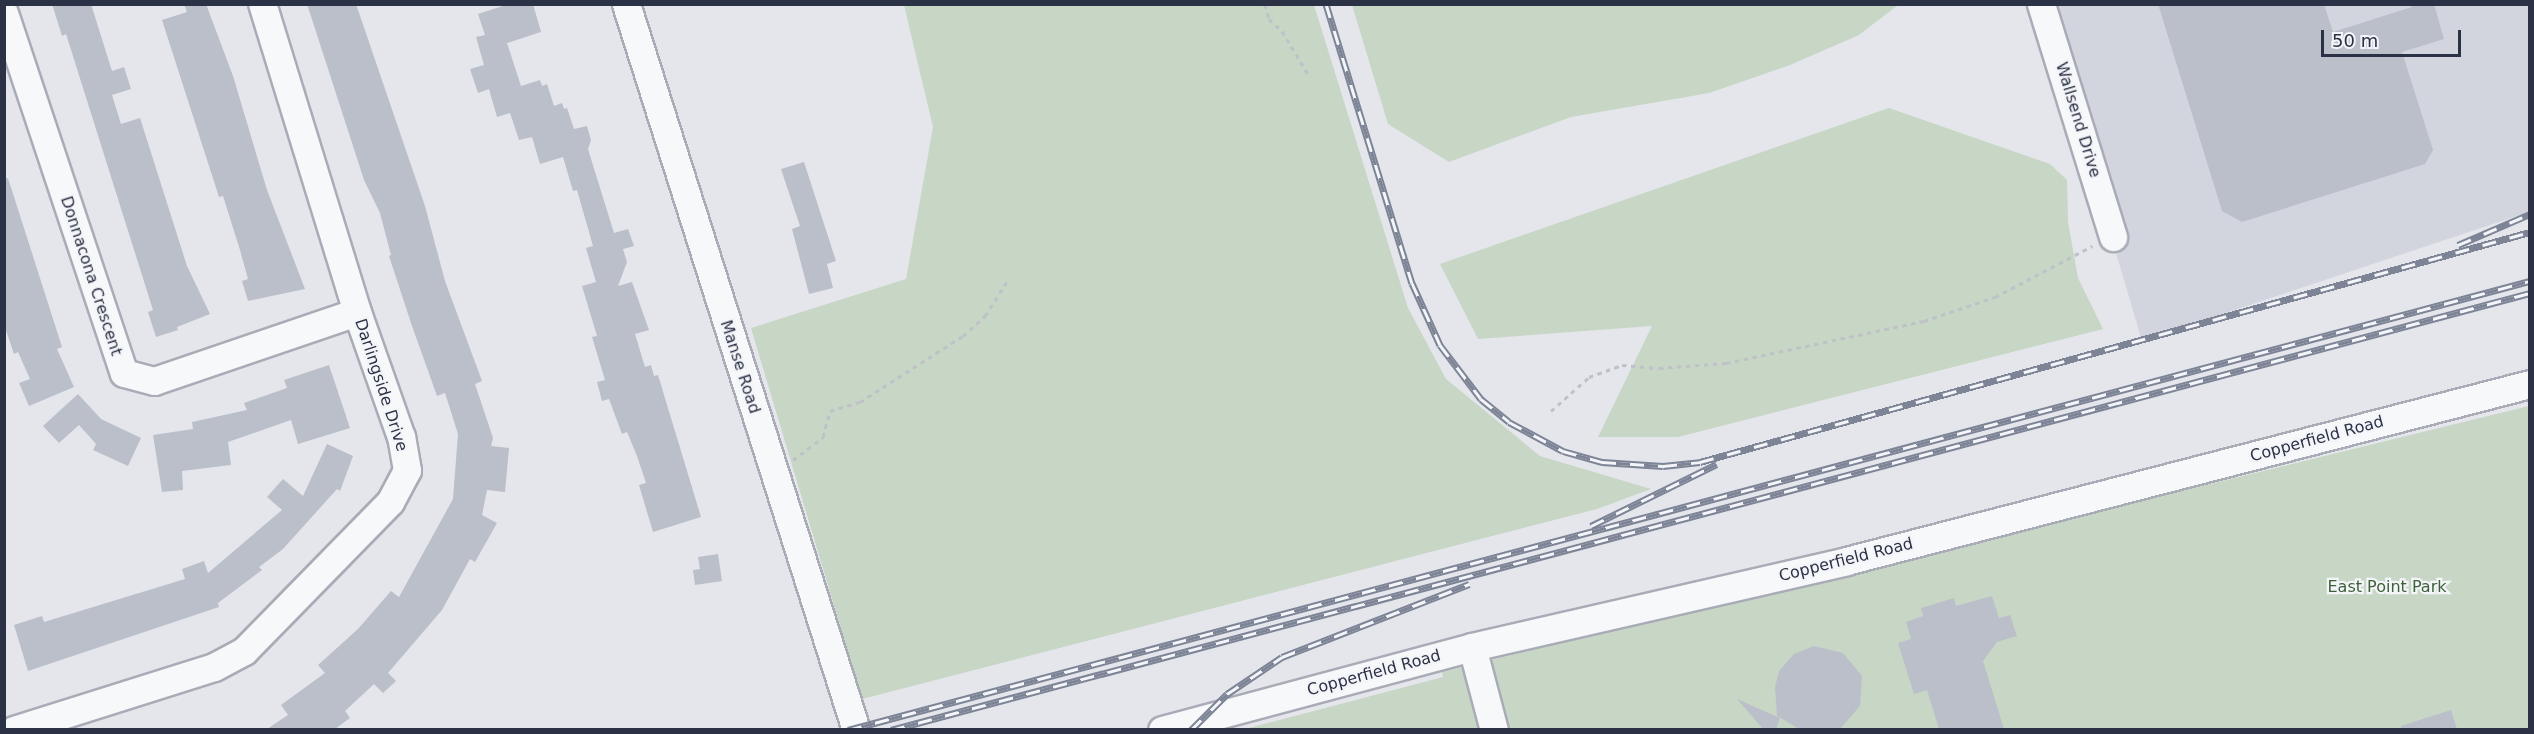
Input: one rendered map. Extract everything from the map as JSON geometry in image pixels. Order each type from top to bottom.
[{"type":"street","name":"Darlingside Drive","points":[[14,729],[214,668],[244,651],[390,502],[407,470],[401,437],[357,312],[262,4]]},
{"type":"street","name":"Manse Road","points":[[626,4],[856,729]]},
{"type":"street","name":"Wallsend Drive","points":[[2042,4],[2113,237]]},
{"type":"street","name":"Donnacona Crescent","points":[[4,13],[124,373],[154,381],[357,312]]},
{"type":"street","name":"Copperfield Road","points":[[1162,729],[1472,647],[1846,561],[2529,384]]},
{"type":"street","points":[[1472,647],[1494,729]]},
{"type":"path","points":[[1265,4],[1269,18],[1282,31],[1309,76]]},
{"type":"path","points":[[1551,411],[1589,377],[1622,365],[1659,368],[1726,363],[1924,321],[1995,297],[2062,259],[2113,237]]},
{"type":"path","points":[[773,470],[805,455],[823,437],[830,411],[860,402],[963,336],[985,316],[1008,280]]},
{"type":"shaded area","points":[[2043,5],[2529,5],[2529,212],[2142,341]]},
{"type":"green space","points":[[1352,4],[1898,5],[1859,35],[1790,65],[1709,93],[1571,117],[1449,162],[1388,124]]},
{"type":"green space","points":[[904,5],[1314,5],[1408,308],[1446,379],[1540,456],[1651,489],[1597,509],[862,699],[751,328],[906,279],[933,127]]},
{"type":"green space","points":[[1889,108],[2050,164],[2067,180],[2068,222],[2078,278],[2103,329],[1678,437],[1598,437],[1652,326],[1478,339],[1440,264]]},
{"type":"green space","name":"East Point Park","points":[[2529,406],[2529,729],[1241,730],[1443,677],[1442,672]]},
{"type":"building","points":[[52,4],[91,4],[112,71],[124,67],[131,89],[112,95],[121,124],[140,118],[187,266],[210,314],[177,327],[178,330],[156,337],[148,312],[153,310],[66,34],[62,36]]},
{"type":"building","points":[[184,4],[206,4],[233,76],[267,190],[305,289],[248,301],[242,281],[248,279],[240,250],[223,196],[219,197],[162,20],[187,12]]},
{"type":"building","points":[[307,4],[356,4],[425,206],[445,281],[482,381],[475,384],[493,438],[491,446],[509,448],[505,492],[487,490],[482,515],[497,523],[475,562],[470,559],[442,610],[388,673],[396,681],[383,693],[374,684],[345,711],[350,718],[335,729],[267,729],[288,715],[281,705],[325,673],[318,665],[358,629],[391,591],[399,597],[453,499],[458,434],[445,393],[437,396],[412,326],[389,256],[391,255],[380,213],[364,180]]},
{"type":"building","points":[[509,4],[533,4],[541,32],[507,43],[521,86],[540,80],[542,86],[547,84],[554,106],[562,103],[564,109],[567,108],[574,129],[587,126],[591,140],[588,149],[614,233],[628,229],[634,246],[623,249],[627,262],[618,286],[632,282],[649,330],[635,334],[645,367],[651,365],[654,376],[658,375],[701,517],[653,532],[639,485],[646,483],[637,456],[627,432],[622,434],[609,399],[602,401],[597,382],[605,380],[592,337],[597,336],[582,286],[596,282],[586,248],[593,246],[577,190],[573,191],[563,157],[540,164],[532,137],[519,140],[510,113],[497,117],[489,89],[478,93],[470,69],[484,65],[476,37],[485,35],[478,14]]},
{"type":"building","points":[[2158,4],[2324,4],[2333,32],[2412,7],[2411,4],[2434,4],[2444,39],[2402,52],[2433,150],[2425,164],[2242,222],[2222,211]]},
{"type":"building","points":[[804,162],[836,261],[827,264],[833,288],[809,294],[792,229],[800,226],[781,169]]},
{"type":"building","points":[[8,178],[62,347],[57,349],[74,387],[29,406],[19,383],[30,379],[18,352],[14,354],[4,324],[4,179]]},
{"type":"building","points":[[329,365],[350,428],[298,444],[291,420],[228,442],[231,465],[182,471],[183,490],[162,492],[153,435],[193,429],[192,422],[247,410],[244,403],[287,388],[284,380]]},
{"type":"building","points":[[78,394],[101,419],[141,438],[128,466],[93,450],[96,444],[79,425],[59,443],[43,426]]},
{"type":"building","points":[[327,444],[353,456],[340,491],[337,489],[283,549],[259,567],[262,570],[218,603],[219,607],[28,671],[14,625],[42,616],[44,622],[185,579],[182,569],[204,561],[208,573],[282,510],[267,497],[283,479],[303,496]]},
{"type":"building","points":[[718,554],[722,581],[695,585],[693,570],[700,569],[698,557]]},
{"type":"building","points":[[1992,596],[1999,618],[2010,615],[2017,636],[1997,642],[1983,661],[2004,729],[1939,729],[1927,690],[1914,694],[1898,643],[1911,639],[1906,622],[1923,616],[1921,608],[1954,598],[1956,606]]},
{"type":"building","points":[[1814,646],[1843,653],[1862,676],[1860,706],[1840,729],[1799,729],[1777,716],[1775,687],[1779,671],[1794,654]]},
{"type":"building","points":[[1737,699],[1780,718],[1776,729],[1763,729]]},
{"type":"building","points":[[2451,710],[2457,729],[2401,729],[2401,726]]},
{"type":"railway","points":[[1326,4],[1412,283],[1440,345],[1481,399],[1509,422],[1563,451],[1602,462],[1663,466],[1700,462],[2530,232]]},
{"type":"railway","points":[[2458,245],[2530,214]]},
{"type":"railway","points":[[848,730],[2530,281]]},
{"type":"railway","points":[[891,730],[2530,293]]},
{"type":"railway","points":[[1591,526],[1717,464]]},
{"type":"railway","points":[[1191,730],[1227,694],[1282,657],[1469,584]]}]
